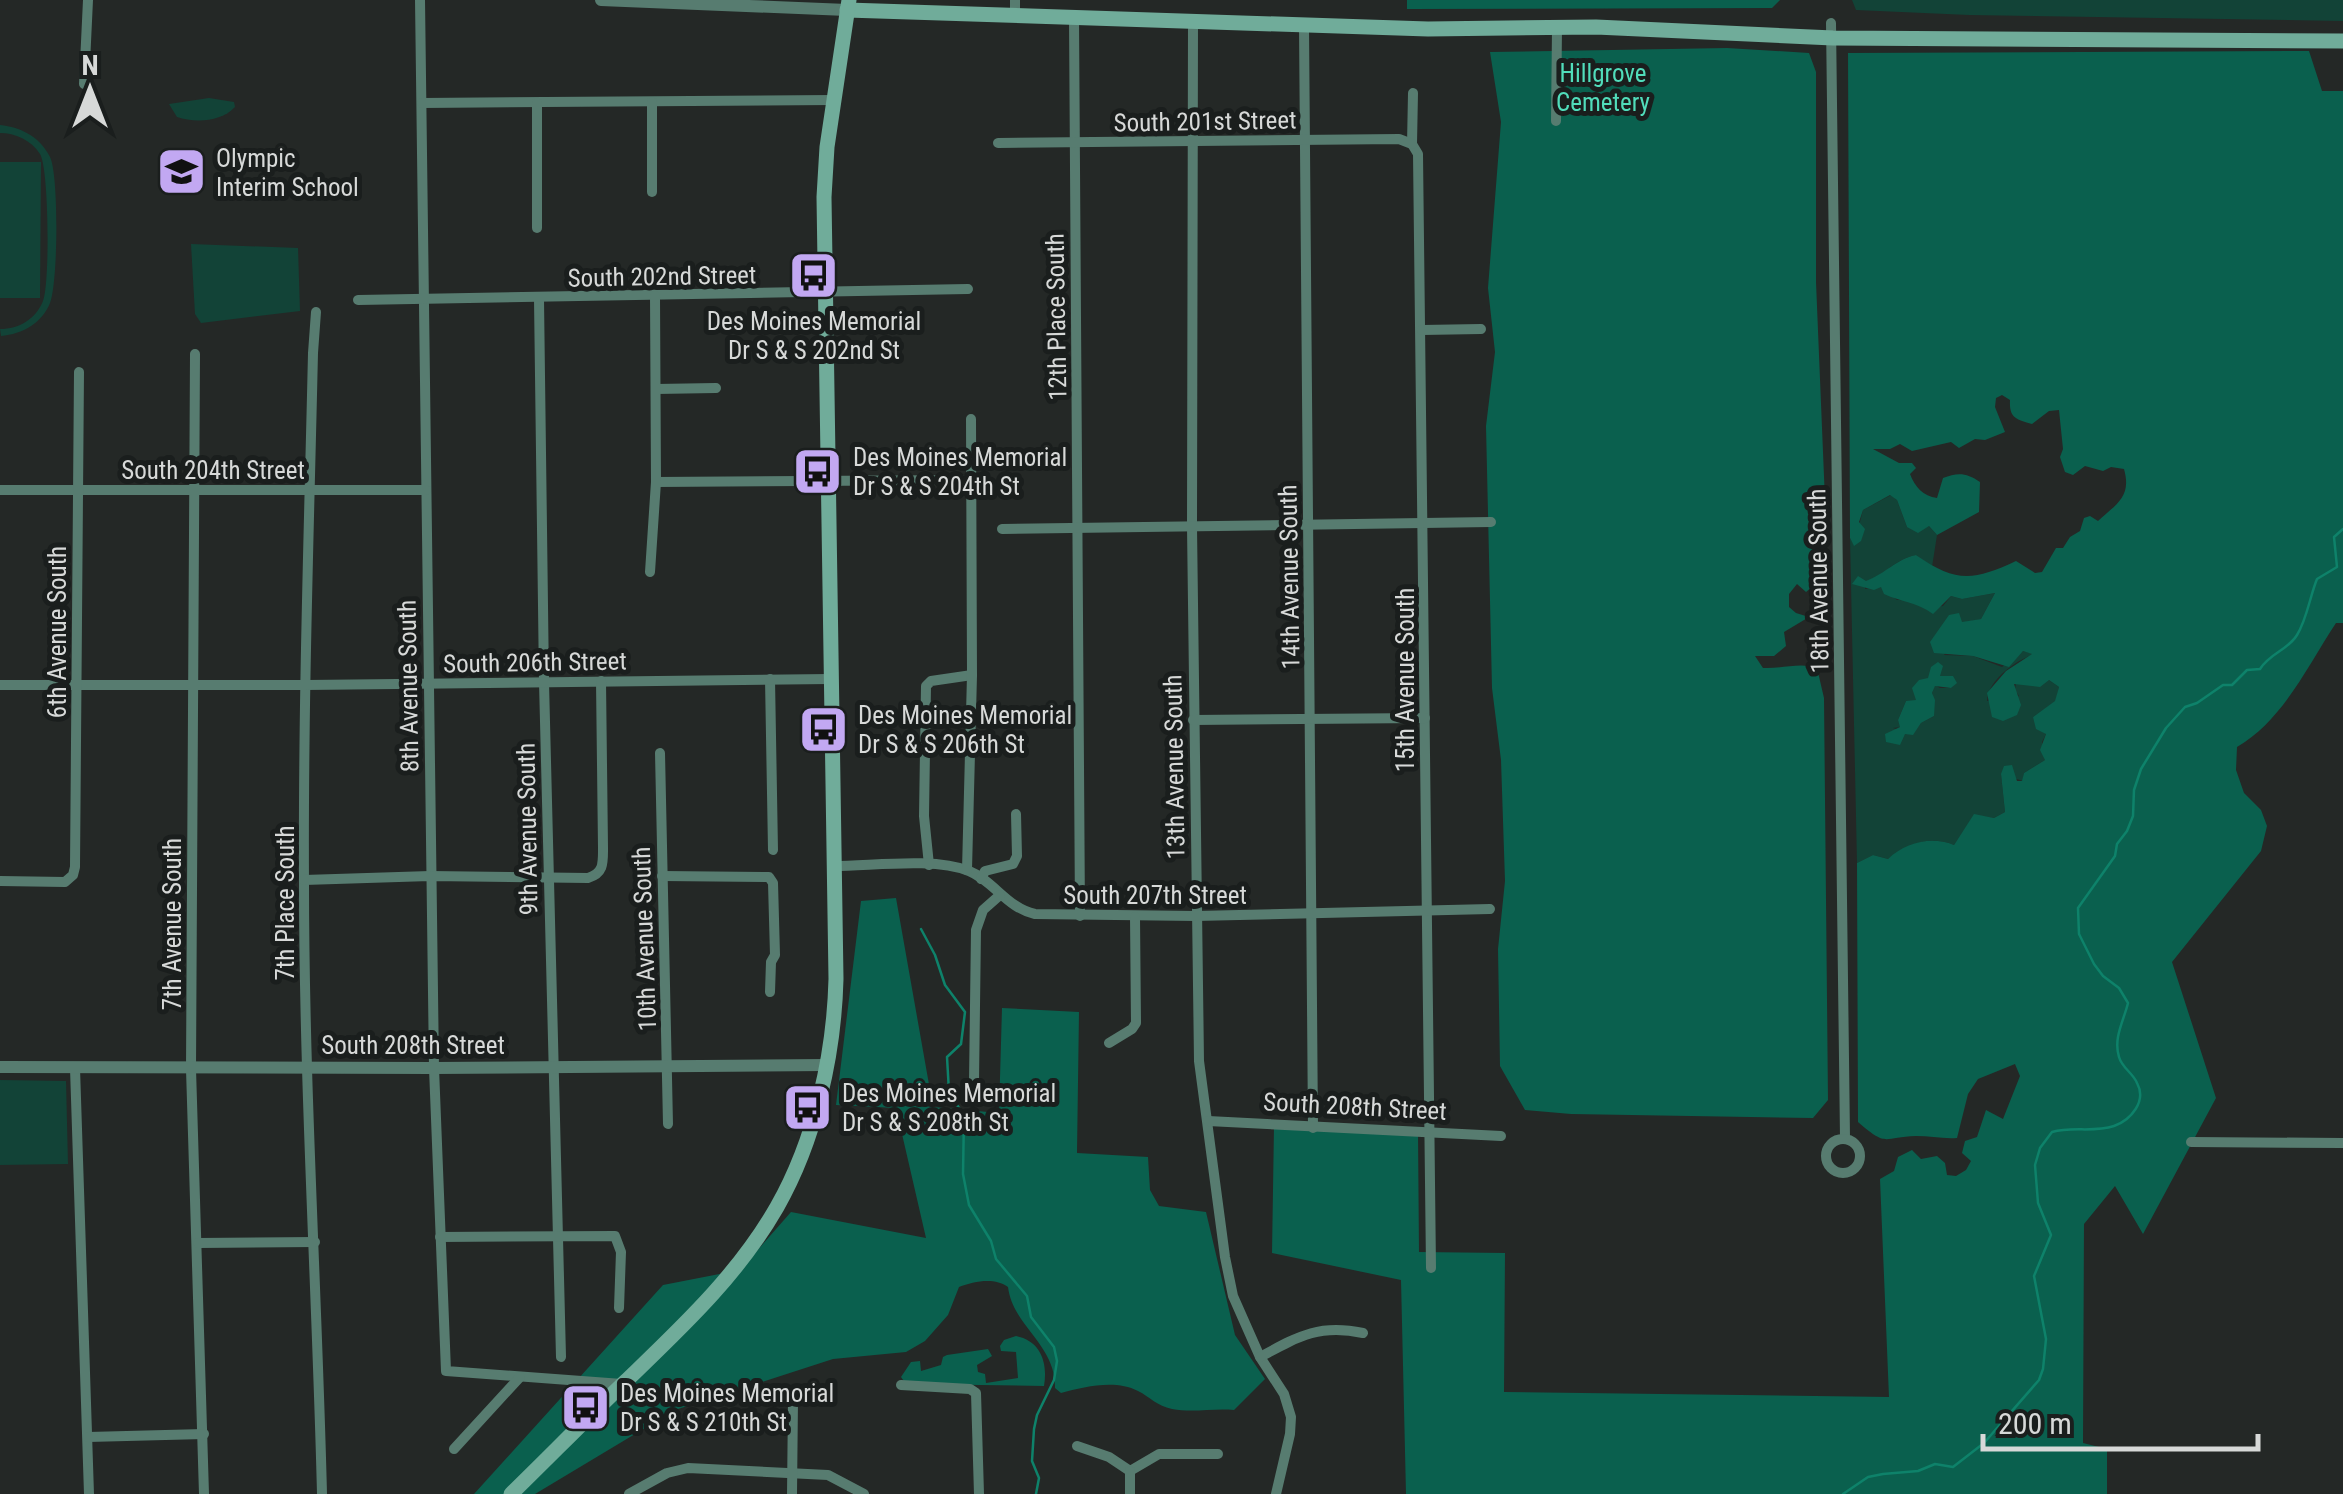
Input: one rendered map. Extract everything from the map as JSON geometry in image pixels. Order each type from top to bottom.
[{"type":"main road","points":[[511,1494],[724,1283],[777,1207],[797,1165],[826,1065],[834,1019],[834,866],[824,184],[848,5],[1015,8],[1074,18],[1304,26],[1832,30],[2343,42]]},
{"type":"street","points":[[84,84],[88,0]]},
{"type":"street","name":"8th Avenue South","points":[[420,0],[430,876],[446,1370],[520,1377]]},
{"type":"street","points":[[601,0],[848,5]]},
{"type":"street","name":"12th Place South","points":[[1074,18],[1080,916]]},
{"type":"street","name":"13th Avenue South","points":[[1193,22],[1192,527],[1198,1061],[1234,1296],[1260,1357],[1284,1394],[1290,1417],[1290,1434],[1276,1494]]},
{"type":"street","name":"14th Avenue South","points":[[1304,26],[1314,1128]]},
{"type":"street","points":[[1556,121],[1557,28]]},
{"type":"street","name":"18th Avenue South","points":[[1832,30],[1844,1138]]},
{"type":"street","name":"15th Avenue South","points":[[1413,93],[1422,330],[1431,1268]]},
{"type":"street","points":[[422,103],[834,100]]},
{"type":"street","points":[[652,102],[652,192]]},
{"type":"street","points":[[536,103],[537,228]]},
{"type":"street","name":"South 201st Street","points":[[998,143],[1399,139],[1412,144]]},
{"type":"street","name":"South 202nd Street","points":[[358,300],[539,300],[968,289]]},
{"type":"street","points":[[650,572],[656,482],[655,296]]},
{"type":"street","name":"9th Avenue South","points":[[539,300],[548,878],[561,1357]]},
{"type":"street","name":"7th Place South","points":[[316,312],[304,880],[306,1069],[322,1494]]},
{"type":"street","points":[[1422,330],[1481,329]]},
{"type":"street","name":"7th Avenue South","points":[[194,354],[191,1069],[204,1494]]},
{"type":"street","name":"6th Avenue South","points":[[0,881],[59,883],[73,875],[75,867],[79,372]]},
{"type":"street","points":[[656,389],[716,388]]},
{"type":"street","points":[[967,870],[972,675],[971,419]]},
{"type":"street","points":[[656,482],[971,480]]},
{"type":"street","name":"South 204th Street","points":[[0,490],[426,490]]},
{"type":"street","points":[[1002,529],[1492,522]]},
{"type":"street","points":[[929,865],[924,816],[926,686],[931,681],[972,675]]},
{"type":"street","points":[[770,679],[773,850]]},
{"type":"street","name":"South 206th Street","points":[[0,685],[306,686],[830,679]]},
{"type":"street","points":[[304,880],[430,876],[588,878],[603,868],[601,681]]},
{"type":"street","points":[[1193,720],[1425,718]]},
{"type":"street","name":"10th Avenue South","points":[[660,753],[668,1124]]},
{"type":"street","points":[[982,879],[986,871],[1013,864],[1016,814]]},
{"type":"street","name":"South 207th Street","points":[[834,866],[929,865],[967,870],[1026,912],[1080,916],[1490,909]]},
{"type":"street","points":[[662,876],[769,877],[774,901],[770,992]]},
{"type":"street","points":[[1000,895],[982,910],[976,930],[974,1082],[984,1099],[1020,1099]]},
{"type":"street","points":[[1110,1043],[1136,1023],[1135,917]]},
{"type":"street","name":"South 208th Street","points":[[0,1067],[826,1065]]},
{"type":"street","points":[[75,1068],[90,1494]]},
{"type":"street","name":"South 208th Street","points":[[1208,1120],[1500,1136]]},
{"type":"street","points":[[2190,1142],[2343,1143]]},
{"type":"street","points":[[440,1237],[615,1236],[621,1252],[619,1308]]},
{"type":"street","points":[[198,1243],[315,1242]]},
{"type":"street","points":[[1260,1357],[1317,1330],[1341,1328],[1363,1333]]},
{"type":"street","points":[[454,1448],[520,1377],[623,1384]]},
{"type":"street","points":[[901,1385],[970,1389],[976,1393],[979,1494]]},
{"type":"street","points":[[792,1494],[793,1400]]},
{"type":"street","points":[[88,1436],[204,1434]]},
{"type":"street","points":[[1077,1446],[1110,1457],[1130,1471]]},
{"type":"street","points":[[1130,1471],[1159,1454],[1218,1454]]},
{"type":"street","points":[[628,1494],[667,1472],[688,1468],[828,1476],[864,1494]]},
{"type":"street","points":[[1130,1471],[1130,1494]]},
{"type":"green space","points":[[1407,0],[1780,0],[1772,8],[1407,9]]},
{"type":"green space","points":[[1852,0],[2343,0],[2343,21],[1969,15],[1856,10]]},
{"type":"green space","name":"Hillgrove Cemetery","points":[[1727,48],[1809,53],[1816,72],[1816,282],[1828,573],[1806,592],[1797,584],[1789,594],[1789,607],[1809,617],[1784,632],[1786,646],[1774,656],[1755,656],[1763,668],[1817,668],[1824,698],[1828,1100],[1813,1118],[1525,1110],[1500,1066],[1498,949],[1505,881],[1501,760],[1492,688],[1486,426],[1495,352],[1488,288],[1501,122],[1490,52]]},
{"type":"green space","points":[[2309,51],[2322,91],[2343,91],[2343,623],[2336,623],[2281,708],[2237,747],[2236,770],[2244,793],[2261,810],[2267,826],[2261,851],[2172,962],[2216,1098],[2143,1234],[2115,1186],[2084,1224],[2083,1443],[2107,1449],[2107,1494],[1406,1494],[1401,1280],[1272,1253],[1274,1126],[1418,1132],[1419,1252],[1505,1253],[1504,1392],[1889,1397],[1880,1179],[1894,1171],[1898,1157],[1912,1150],[1921,1159],[1937,1156],[1945,1163],[1947,1175],[1956,1176],[1966,1170],[1971,1161],[1962,1153],[1965,1141],[1977,1137],[1986,1110],[2003,1119],[2020,1076],[2015,1064],[1978,1079],[1968,1094],[1957,1138],[1885,1139],[1858,1122],[1857,863],[1873,855],[1888,859],[1920,842],[1954,845],[1974,814],[1994,818],[2005,812],[2001,774],[2004,766],[2012,765],[2017,781],[2022,781],[2024,773],[2045,760],[2040,750],[2046,734],[2036,729],[2033,717],[2055,701],[2059,687],[2049,680],[2040,687],[2014,684],[2021,705],[2017,715],[2003,721],[1992,717],[1987,693],[2006,671],[2032,654],[2023,651],[2009,667],[1973,656],[1934,653],[1930,642],[1949,615],[1959,613],[1962,622],[1981,619],[1995,593],[1962,599],[1951,596],[1933,614],[1884,594],[1881,587],[1874,590],[1852,584],[1858,576],[1866,581],[1916,555],[1942,571],[1965,576],[2016,561],[2035,573],[2042,572],[2056,548],[2063,548],[2080,531],[2084,518],[2090,516],[2098,521],[2116,504],[2124,493],[2126,479],[2124,469],[2111,467],[2103,471],[2085,466],[2073,475],[2065,472],[2060,457],[2063,449],[2059,410],[2049,411],[2032,424],[2015,417],[2010,400],[2002,395],[1996,398],[1995,407],[2005,432],[1985,440],[1975,439],[1959,448],[1951,442],[1912,451],[1900,444],[1890,449],[1873,449],[1899,463],[1912,463],[1916,468],[1910,474],[1914,483],[1932,497],[1937,498],[1943,478],[1962,474],[1975,479],[1980,482],[1979,512],[1937,535],[1929,526],[1918,533],[1907,527],[1897,500],[1890,495],[1863,510],[1859,522],[1865,529],[1861,541],[1854,546],[1850,538],[1848,53]]},
{"type":"green space","points":[[209,98],[234,102],[235,107],[215,118],[192,120],[177,117],[169,104]]},
{"type":"green space","points":[[0,125],[29,134],[50,157],[56,230],[50,303],[31,326],[1,336],[0,329],[26,322],[43,301],[48,226],[40,154],[22,138],[0,133]]},
{"type":"green space","points":[[0,162],[41,162],[40,298],[0,298]]},
{"type":"green space","points":[[191,244],[298,248],[300,311],[201,323],[195,314]]},
{"type":"green space","points":[[1891,495],[1897,500],[1907,527],[1929,526],[1937,535],[1932,567],[1916,555],[1909,557],[1866,582],[1865,589],[1881,586],[1897,600],[1937,606],[1943,606],[1951,596],[1962,599],[1995,593],[1981,619],[1962,623],[1944,655],[1973,656],[2002,667],[2023,651],[2034,654],[2004,672],[1992,686],[1987,701],[2019,696],[2016,683],[2049,680],[2059,687],[2056,701],[2033,717],[2046,734],[2042,742],[2045,760],[2024,773],[2023,781],[2001,774],[2005,812],[1994,818],[1974,815],[1954,845],[1928,841],[1888,859],[1873,855],[1857,863],[1850,538],[1854,545],[1863,510]],"holes":[[[1928,678],[1956,683],[1951,688],[1935,685],[1934,716],[1921,723],[1913,734],[1893,728],[1901,727],[1898,720],[1906,701],[1916,701]]]},
{"type":"green space","points":[[1938,662],[1943,666],[1940,676],[1953,676],[1957,683],[1951,688],[1935,686],[1934,716],[1921,723],[1913,735],[1905,734],[1900,745],[1886,742],[1885,734],[1900,727],[1898,720],[1906,701],[1916,700],[1912,688],[1919,680],[1928,678],[1931,667]]},
{"type":"green space","points":[[896,898],[933,1107],[999,1113],[1002,1008],[1079,1012],[1077,1153],[1148,1157],[1150,1190],[1159,1206],[1206,1212],[1235,1335],[1265,1379],[1234,1410],[1172,1409],[1120,1385],[1061,1393],[1055,1388],[1049,1359],[1011,1301],[1008,1287],[991,1281],[978,1282],[959,1287],[948,1315],[925,1341],[906,1352],[833,1359],[675,1410],[535,1494],[474,1494],[663,1285],[740,1270],[791,1212],[926,1238],[896,1108],[836,1105],[861,901]]},
{"type":"green space","points":[[0,1080],[66,1081],[68,1164],[0,1165]]},
{"type":"green space","points":[[1016,1336],[1031,1343],[1041,1354],[1044,1386],[906,1384],[901,1377],[911,1362],[920,1361],[921,1371],[941,1365],[947,1355],[988,1349],[992,1356],[977,1365],[978,1372],[985,1374],[986,1383],[1018,1378],[1016,1352],[1001,1351],[1000,1346]]},
{"type":"waterway","points":[[1843,1494],[1868,1477],[1918,1471],[1935,1464],[1953,1467],[1984,1443],[2039,1380],[2046,1339],[2034,1276],[2051,1235],[2038,1203],[2035,1165],[2040,1148],[2052,1132],[2098,1129],[2120,1123],[2136,1109],[2140,1096],[2118,1050],[2128,1003],[2119,988],[2094,964],[2079,934],[2078,908],[2115,856],[2117,844],[2133,816],[2134,790],[2141,769],[2166,728],[2185,707],[2223,685],[2232,685],[2247,670],[2260,669],[2293,640],[2317,579],[2337,567],[2334,537],[2343,529]]},
{"type":"waterway","points":[[921,929],[945,985],[965,1012],[961,1044],[947,1057],[949,1092],[964,1116],[963,1174],[969,1205],[991,1241],[996,1259],[1027,1296],[1031,1317],[1054,1347],[1057,1361],[1054,1380],[1034,1429],[1032,1461],[1039,1478],[1036,1494]]},
{"type":"place","name":"Olympic Interim School","points":[[181,172]]},
{"type":"place","name":"Des Moines Memorial Dr S & S 202nd St","points":[[814,275]]},
{"type":"place","name":"Des Moines Memorial Dr S & S 204th St","points":[[818,471]]},
{"type":"place","name":"Des Moines Memorial Dr S & S 206th St","points":[[823,729]]},
{"type":"place","name":"Des Moines Memorial Dr S & S 208th St","points":[[807,1107]]},
{"type":"place","name":"Des Moines Memorial Dr S & S 210th St","points":[[585,1407]]}]
